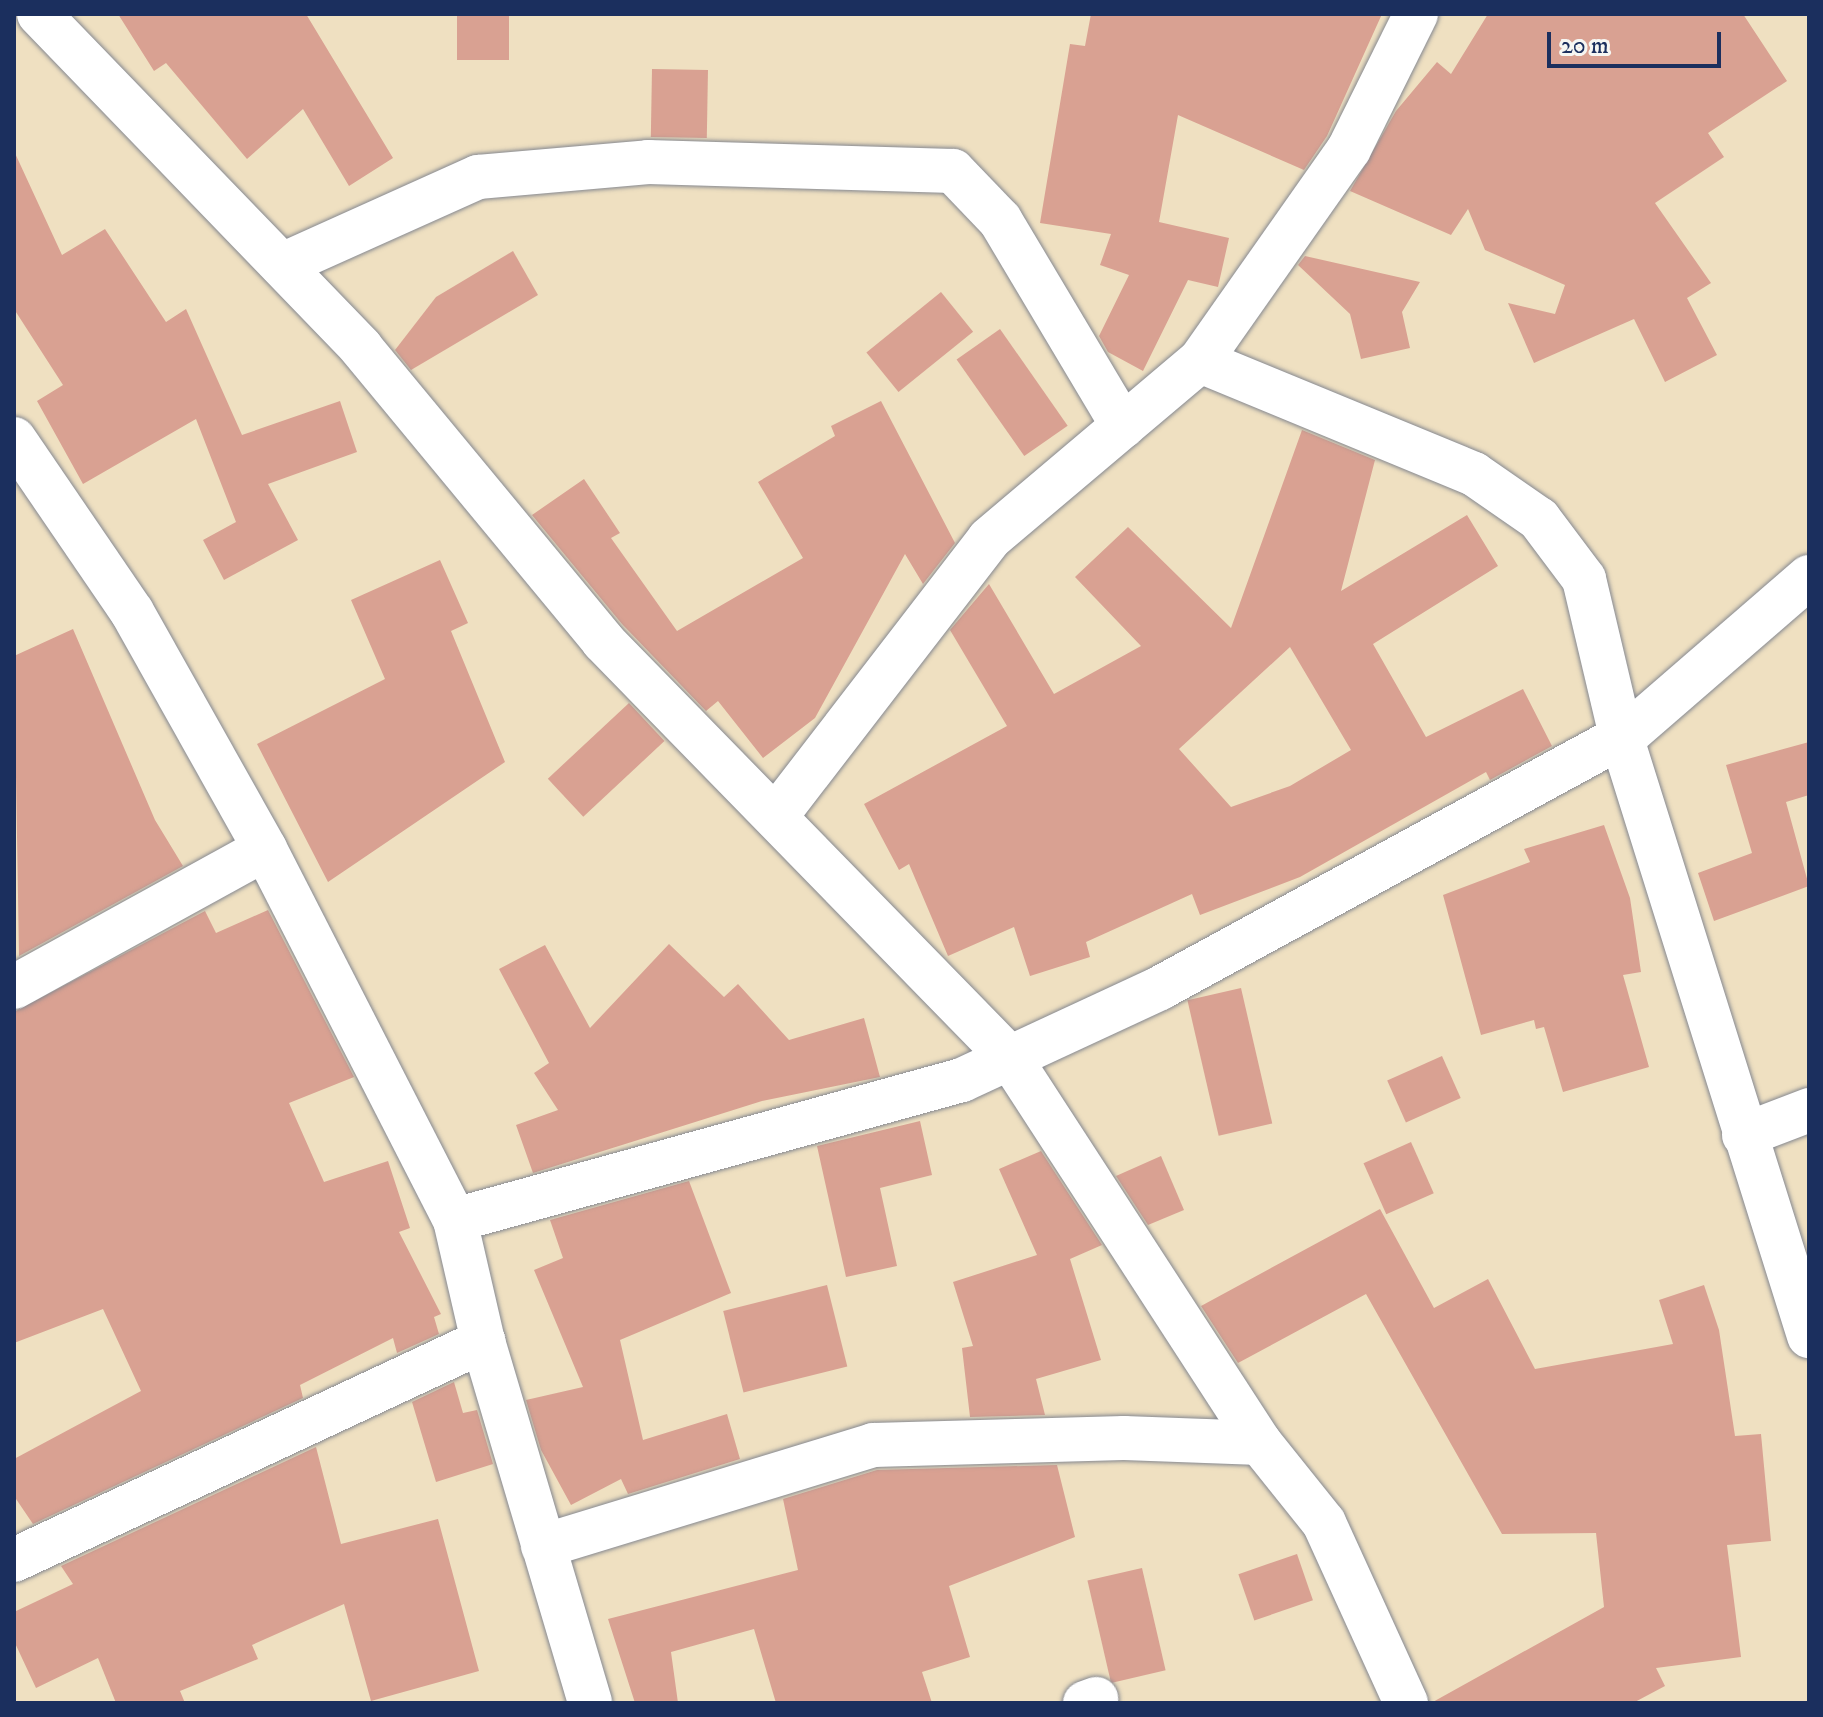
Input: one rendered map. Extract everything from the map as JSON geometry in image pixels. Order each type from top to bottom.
[{"type":"street","points":[[39,14],[361,348],[603,641],[1010,1058],[1260,1443],[1324,1523],[1406,1703]]},
{"type":"street","points":[[776,816],[989,539],[1200,361],[1349,149],[1416,14]]},
{"type":"street","points":[[282,265],[478,177],[648,162],[953,171],[1000,220],[1123,426]]},
{"type":"street","points":[[1200,361],[1474,474],[1539,519],[1584,579],[1621,736],[1809,1336]]},
{"type":"street","points":[[14,439],[132,612],[265,849],[455,1220],[483,1341],[590,1703]]},
{"type":"street","points":[[455,1220],[947,1085],[1160,988],[1621,736],[1809,577]]},
{"type":"street","points":[[14,987],[265,849]]},
{"type":"street","points":[[1744,1135],[1809,1110]]},
{"type":"street","points":[[14,1560],[483,1341]]},
{"type":"street","points":[[543,1546],[873,1445],[1124,1438],[1260,1443]]},
{"type":"building","points":[[118,14],[306,14],[393,158],[349,186],[303,109],[247,159],[166,63],[154,71]]},
{"type":"building","points":[[457,14],[509,14],[509,60],[457,60]]},
{"type":"building","points":[[1091,14],[1382,14],[1327,136],[1304,170],[1178,115],[1159,222],[1229,238],[1218,287],[1188,280],[1143,371],[1108,352],[1099,336],[1129,275],[1100,265],[1111,234],[1040,223],[1070,44],[1085,46]]},
{"type":"building","points":[[1488,14],[1743,14],[1787,81],[1708,133],[1724,157],[1655,203],[1711,283],[1687,298],[1717,355],[1665,382],[1634,319],[1534,363],[1508,303],[1555,314],[1565,285],[1485,250],[1468,209],[1451,235],[1350,191],[1396,111],[1437,62],[1451,74]]},
{"type":"building","points":[[652,69],[708,70],[707,138],[651,137]]},
{"type":"building","points":[[14,151],[62,255],[105,229],[166,322],[186,309],[242,435],[340,401],[357,452],[268,484],[298,540],[224,580],[203,540],[236,522],[196,419],[83,484],[37,401],[63,385],[14,309]]},
{"type":"building","points":[[513,251],[538,295],[411,370],[395,350],[436,297]]},
{"type":"building","points":[[1305,256],[1420,282],[1402,312],[1410,348],[1361,359],[1350,314],[1298,265]]},
{"type":"building","points":[[941,292],[973,332],[898,392],[866,352]]},
{"type":"building","points":[[1000,329],[1068,426],[1024,456],[957,359]]},
{"type":"building","points":[[881,401],[955,543],[923,584],[905,554],[815,718],[763,758],[718,701],[706,711],[622,624],[532,515],[584,479],[620,533],[611,538],[677,631],[803,558],[758,482],[835,436],[831,426]]},
{"type":"building","points":[[1302,430],[1375,460],[1341,591],[1467,515],[1498,566],[1373,644],[1426,737],[1523,689],[1552,746],[1490,780],[1486,772],[1300,877],[1200,915],[1192,894],[1086,942],[1090,957],[1030,976],[1014,927],[948,956],[909,864],[899,870],[864,804],[1007,726],[950,630],[989,584],[1054,694],[1141,646],[1075,577],[1128,527],[1231,628]],"holes":[[[1290,647],[1351,750],[1290,786],[1231,807],[1179,749]]]},
{"type":"building","points":[[440,560],[468,623],[451,631],[505,762],[328,882],[257,744],[385,679],[351,600]]},
{"type":"building","points":[[73,629],[155,820],[183,866],[19,956],[14,656]]},
{"type":"building","points":[[629,703],[664,741],[583,817],[548,779]]},
{"type":"building","points":[[1809,742],[1809,795],[1786,802],[1809,886],[1714,921],[1698,873],[1752,853],[1726,765]]},
{"type":"building","points":[[1604,825],[1630,898],[1641,972],[1623,975],[1649,1067],[1563,1092],[1544,1027],[1536,1029],[1534,1020],[1481,1035],[1443,895],[1530,862],[1524,849]]},
{"type":"building","points":[[268,910],[354,1077],[289,1103],[324,1182],[388,1161],[410,1228],[399,1232],[441,1314],[434,1317],[439,1334],[397,1353],[393,1338],[300,1385],[303,1398],[33,1524],[14,1496],[14,1459],[141,1391],[103,1309],[14,1343],[14,1012],[205,911],[216,933]]},
{"type":"building","points":[[669,944],[724,997],[738,984],[789,1040],[864,1018],[880,1077],[762,1101],[533,1173],[516,1125],[558,1110],[534,1073],[549,1063],[499,969],[545,945],[590,1028]]},
{"type":"building","points":[[1241,988],[1272,1123],[1219,1136],[1187,1000]]},
{"type":"building","points":[[1442,1056],[1461,1098],[1406,1122],[1387,1080]]},
{"type":"building","points":[[920,1121],[932,1175],[880,1188],[897,1266],[846,1277],[817,1146]]},
{"type":"building","points":[[1411,1142],[1434,1193],[1386,1214],[1363,1163]]},
{"type":"building","points":[[1041,1151],[1102,1245],[1070,1259],[1101,1360],[1036,1379],[1045,1415],[970,1417],[962,1348],[973,1346],[953,1282],[1037,1255],[999,1169]]},
{"type":"building","points":[[1161,1156],[1184,1210],[1148,1225],[1116,1176]]},
{"type":"building","points":[[689,1181],[731,1293],[620,1340],[643,1440],[727,1414],[740,1459],[628,1494],[621,1479],[571,1505],[541,1450],[526,1400],[583,1387],[534,1270],[563,1258],[550,1220]]},
{"type":"building","points":[[1380,1209],[1434,1308],[1488,1279],[1535,1369],[1673,1344],[1659,1300],[1704,1285],[1719,1330],[1735,1436],[1761,1434],[1771,1541],[1727,1545],[1741,1657],[1656,1668],[1665,1686],[1633,1703],[1431,1703],[1604,1607],[1596,1533],[1502,1534],[1366,1294],[1238,1363],[1201,1306]]},
{"type":"building","points":[[827,1285],[847,1367],[743,1392],[723,1311]]},
{"type":"building","points":[[454,1382],[463,1413],[477,1410],[493,1464],[436,1482],[412,1402]]},
{"type":"building","points":[[316,1447],[341,1544],[438,1519],[479,1671],[371,1701],[344,1604],[252,1645],[258,1659],[180,1691],[185,1703],[116,1703],[98,1658],[36,1688],[14,1641],[14,1612],[73,1584],[61,1566]]},
{"type":"building","points":[[1057,1465],[1075,1537],[949,1586],[970,1657],[922,1672],[932,1703],[776,1703],[754,1629],[671,1652],[678,1703],[635,1703],[608,1619],[798,1570],[783,1499],[877,1470]]},
{"type":"building","points":[[1297,1554],[1313,1600],[1254,1621],[1238,1574]]},
{"type":"building","points":[[1142,1568],[1166,1670],[1111,1683],[1087,1581]]}]
